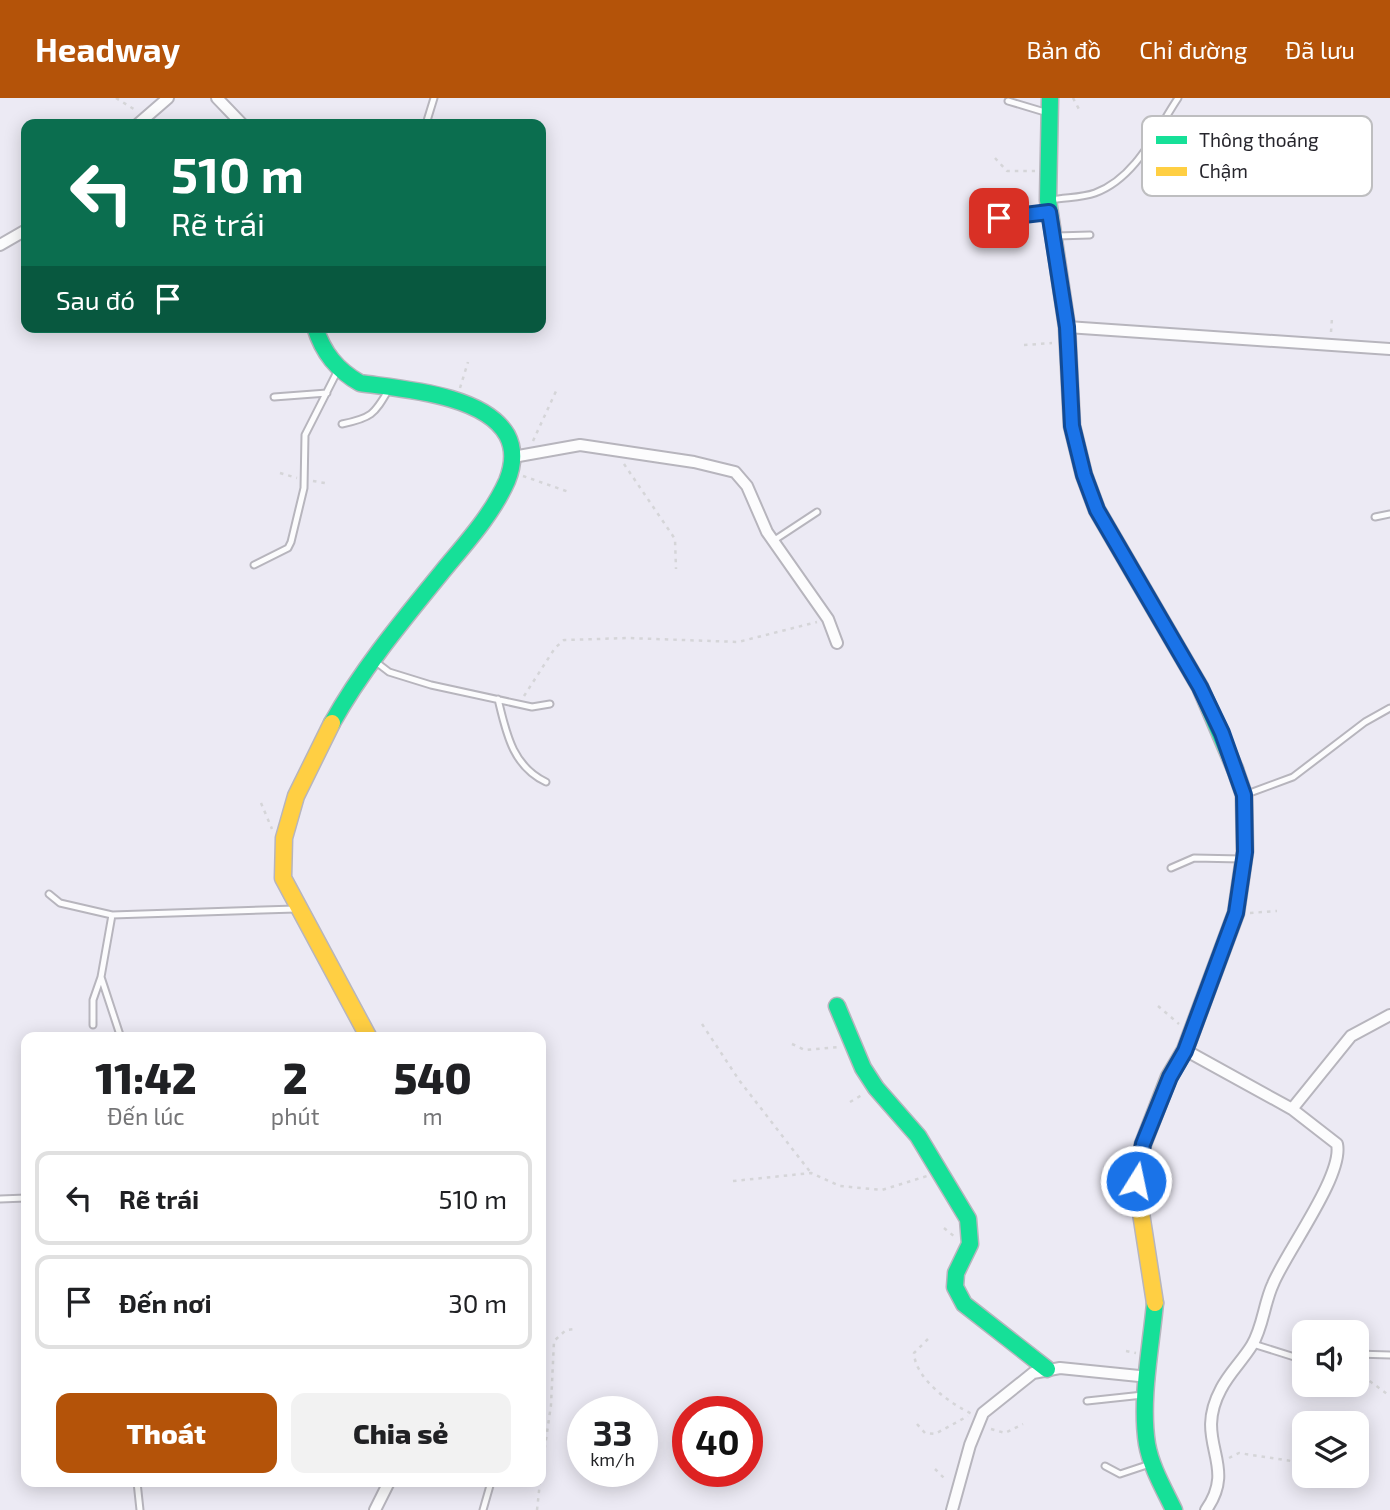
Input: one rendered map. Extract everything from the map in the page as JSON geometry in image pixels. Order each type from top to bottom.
[{"type":"street","points":[[144,119],[168,98]]},
{"type":"street","points":[[217,98],[237,119]]},
{"type":"street","points":[[1050,106],[1047,170],[1049,206],[1067,335],[1072,426],[1090,493],[1200,687],[1222,733],[1244,795],[1244,859],[1236,913],[1185,1051],[1170,1077],[1143,1144],[1136,1181],[1139,1214],[1156,1297],[1145,1427],[1152,1463],[1174,1510]]},
{"type":"street","points":[[0,245],[21,233]]},
{"type":"street","points":[[317,333],[325,352],[339,370],[359,383],[456,400],[476,408],[492,420],[506,436],[517,461]]},
{"type":"street","points":[[1067,335],[1390,349]]},
{"type":"street","points":[[366,1032],[283,878],[283,846],[287,820],[334,718],[374,660],[488,512],[517,461],[580,445],[694,462],[735,472],[747,486],[773,541],[828,619],[837,643]]},
{"type":"street","points":[[837,1006],[853,1046],[876,1088],[918,1136],[962,1207],[972,1233],[970,1244],[956,1273],[955,1287],[964,1304],[1047,1369]]},
{"type":"street","points":[[1292,1109],[1352,1037],[1390,1015]]},
{"type":"street","points":[[1185,1051],[1292,1109],[1337,1144],[1338,1158],[1322,1196],[1272,1285],[1253,1344],[1222,1386],[1209,1422],[1212,1448],[1221,1478],[1217,1494],[1206,1510]]},
{"type":"street","points":[[952,1510],[976,1416],[1032,1373],[1047,1369],[1149,1377]]},
{"type":"street","points":[[376,1510],[387,1487]]},
{"type":"lane","points":[[428,119],[434,98]]},
{"type":"lane","points":[[1167,116],[1178,98]]},
{"type":"lane","points":[[1008,101],[1029,110],[1050,106]]},
{"type":"lane","points":[[992,213],[1003,219],[1094,193],[1125,174],[1142,152]]},
{"type":"lane","points":[[1053,237],[1090,235]]},
{"type":"lane","points":[[254,565],[288,548],[291,542],[304,488],[304,442],[339,370]]},
{"type":"lane","points":[[342,424],[368,418],[375,413],[390,388]]},
{"type":"lane","points":[[274,397],[327,393]]},
{"type":"lane","points":[[773,541],[817,512]]},
{"type":"lane","points":[[1375,517],[1390,514]]},
{"type":"lane","points":[[374,660],[389,672],[403,677],[532,707],[550,704]]},
{"type":"lane","points":[[498,699],[506,734],[517,760],[528,772],[545,782]]},
{"type":"lane","points":[[1244,795],[1293,777],[1364,722],[1390,708]]},
{"type":"lane","points":[[1171,868],[1200,857],[1244,859]]},
{"type":"lane","points":[[49,894],[61,904],[112,915],[301,909]]},
{"type":"lane","points":[[93,1025],[93,1000],[101,977],[112,915]]},
{"type":"lane","points":[[101,977],[119,1032]]},
{"type":"lane","points":[[0,1199],[21,1198]]},
{"type":"lane","points":[[1253,1344],[1292,1356]]},
{"type":"lane","points":[[1369,1354],[1390,1355]]},
{"type":"lane","points":[[1087,1401],[1147,1394]]},
{"type":"lane","points":[[1105,1466],[1120,1474],[1152,1463]]},
{"type":"lane","points":[[138,1487],[140,1510]]},
{"type":"lane","points":[[483,1510],[490,1487]]},
{"type":"path","points":[[116,98],[140,119]]},
{"type":"path","points":[[1073,98],[1080,111]]},
{"type":"path","points":[[995,158],[1010,172],[1047,170]]},
{"type":"path","points":[[1024,345],[1067,335]]},
{"type":"path","points":[[456,400],[468,362]]},
{"type":"path","points":[[557,389],[517,461],[569,492]]},
{"type":"path","points":[[614,450],[676,539],[676,569]]},
{"type":"path","points":[[517,704],[535,683],[555,648],[564,640],[629,638],[738,642],[828,619]]},
{"type":"path","points":[[261,803],[283,846]]},
{"type":"path","points":[[1236,913],[1276,911]]},
{"type":"path","points":[[1158,1006],[1165,1015],[1192,1033]]},
{"type":"path","points":[[702,1024],[745,1089],[811,1173],[840,1186],[883,1190],[941,1172]]},
{"type":"path","points":[[792,1044],[806,1050],[853,1046]]},
{"type":"path","points":[[733,1181],[811,1173]]},
{"type":"path","points":[[546,1440],[551,1405],[554,1341],[566,1330],[576,1329]]},
{"type":"path","points":[[928,1339],[914,1353],[915,1362],[940,1393],[998,1433],[1023,1424]]},
{"type":"path","points":[[1369,1381],[1390,1396]]},
{"type":"path","points":[[917,1424],[925,1433],[936,1434],[976,1416]]},
{"type":"path","points":[[1221,1478],[1234,1454],[1292,1461]]},
{"type":"path","points":[[935,1468],[940,1477],[958,1483]]},
{"type":"path","points":[[537,1510],[539,1487]]},
{"type":"traffic: fast","points":[[1050,98],[1048,200],[1067,327],[1072,426],[1084,475],[1097,510],[1200,687],[1235,769]]},
{"type":"traffic: fast","points":[[317,333],[327,353],[338,366],[360,383],[418,391],[480,410],[496,421],[507,435],[512,452],[509,475],[494,506],[384,645],[356,683],[332,723]]},
{"type":"traffic: fast","points":[[837,1006],[863,1068],[876,1088],[918,1136],[968,1219],[970,1244],[956,1273],[955,1287],[964,1304],[1047,1369]]},
{"type":"traffic: fast","points":[[1155,1303],[1145,1391],[1145,1427],[1152,1461],[1174,1510]]},
{"type":"traffic: slow","points":[[332,723],[296,796],[284,838],[283,878],[366,1032]]},
{"type":"traffic: slow","points":[[1155,1303],[1136,1181],[1143,1144],[1169,1077],[1185,1050],[1236,913],[1245,851],[1244,795],[1235,769]]},
{"type":"route","points":[[999,218],[1049,212],[1067,327],[1072,426],[1090,493],[1097,510],[1200,687],[1222,733],[1244,795],[1245,852],[1236,913],[1185,1051],[1170,1077],[1143,1144],[1136,1181]]}]
